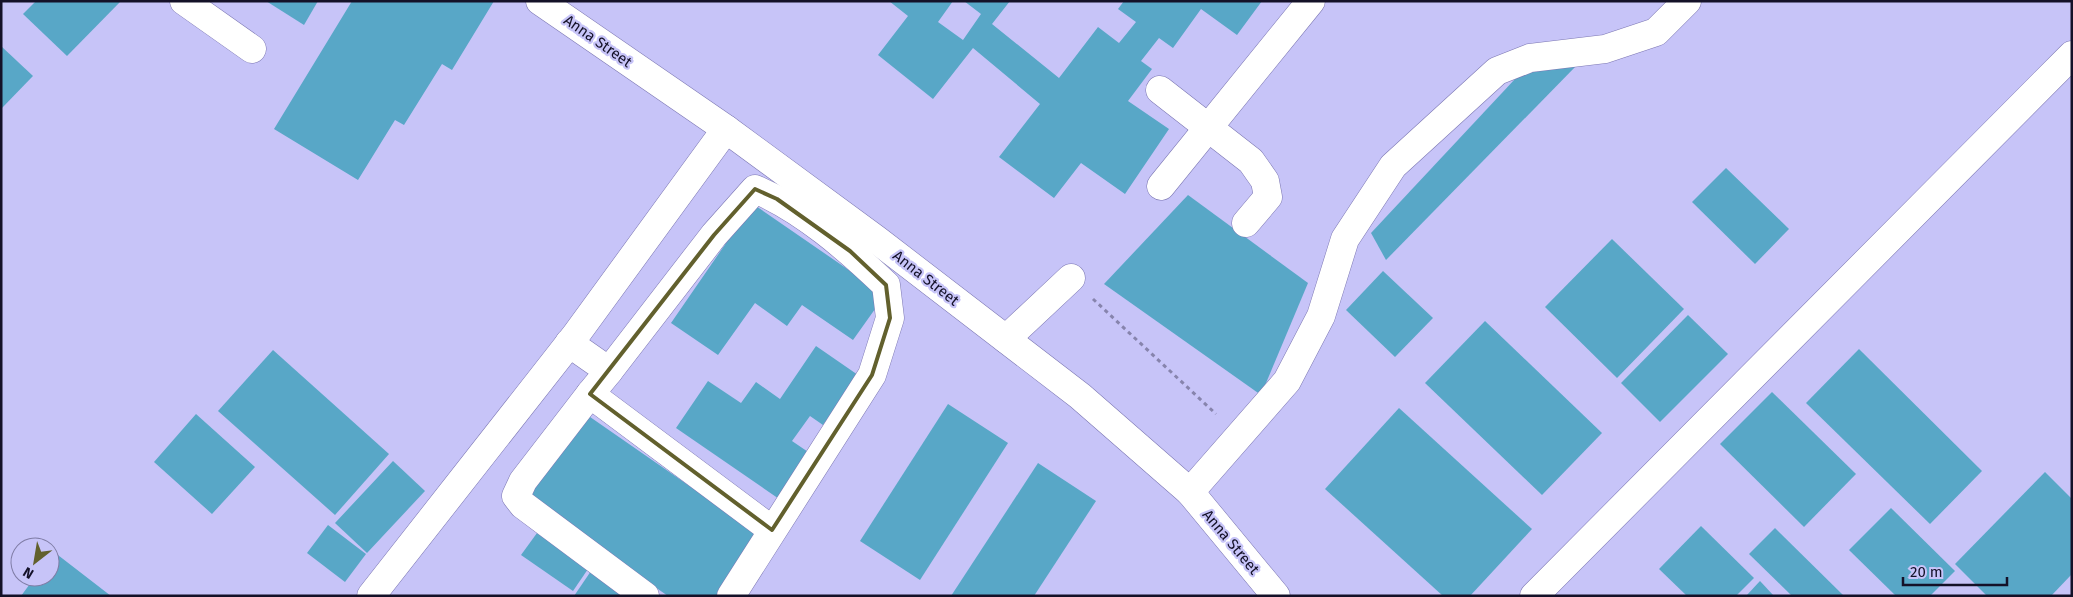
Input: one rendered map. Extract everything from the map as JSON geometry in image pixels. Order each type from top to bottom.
[{"type":"street","points":[[184,1],[252,49]]},
{"type":"street","name":"Anna Street","points":[[540,1],[726,129],[877,240],[1080,396],[1190,492],[1276,596]]},
{"type":"street","points":[[1161,186],[1311,1]]},
{"type":"street","points":[[1190,492],[1287,381],[1321,316],[1345,239],[1393,166],[1497,71],[1530,58],[1604,49],[1656,32],[1687,1]]},
{"type":"street","points":[[1534,596],[2072,55]]},
{"type":"street","points":[[1160,90],[1251,161],[1265,181],[1268,197],[1246,223]]},
{"type":"street","points":[[384,592],[726,129]]},
{"type":"street","points":[[645,596],[523,505],[516,496],[523,481],[714,234],[755,189],[777,199],[850,251],[886,285],[890,318],[872,375],[731,596]]},
{"type":"street","points":[[1006,339],[1070,278]]},
{"type":"street","points":[[569,343],[608,371]]},
{"type":"street","points":[[590,394],[772,530]]},
{"type":"path","points":[[1070,278],[1240,436]]},
{"type":"highlighted area","points":[[755,189],[777,199],[850,251],[886,285],[890,318],[872,375],[772,530],[590,394],[714,235]]},
{"type":"building","points":[[36,1],[121,1],[67,56],[23,14]]},
{"type":"building","points":[[266,1],[318,1],[304,25]]},
{"type":"building","points":[[352,1],[494,1],[452,70],[442,64],[404,125],[395,120],[358,180],[274,129]]},
{"type":"building","points":[[889,1],[953,1],[938,22],[963,40],[981,14],[964,1],[1010,1],[992,24],[1059,78],[1098,27],[1119,43],[1136,22],[1118,9],[1124,1],[1262,1],[1237,35],[1201,9],[1173,48],[1159,38],[1141,61],[1152,69],[1128,101],[1169,129],[1125,194],[1081,163],[1054,198],[999,157],[1040,104],[973,48],[933,99],[878,55],[908,16]]},
{"type":"building","points":[[1,46],[33,76],[1,109]]},
{"type":"building","points":[[1578,64],[1386,260],[1371,233],[1528,65]]},
{"type":"building","points":[[1726,168],[1789,229],[1755,264],[1692,202]]},
{"type":"building","points":[[1188,195],[1308,283],[1261,395],[1104,284]]},
{"type":"building","points":[[753,204],[885,295],[853,340],[802,305],[787,326],[755,303],[718,355],[671,323]]},
{"type":"building","points":[[1612,239],[1684,309],[1617,378],[1545,307]]},
{"type":"building","points":[[1383,271],[1433,318],[1395,357],[1346,310]]},
{"type":"building","points":[[1688,315],[1728,354],[1660,422],[1621,383]]},
{"type":"building","points":[[1485,321],[1602,433],[1542,495],[1425,383]]},
{"type":"building","points":[[816,346],[858,375],[823,425],[810,416],[792,441],[817,458],[785,503],[676,428],[708,381],[741,403],[756,382],[780,399]]},
{"type":"building","points":[[1859,349],[1982,471],[1930,524],[1806,403]]},
{"type":"building","points":[[273,350],[389,454],[335,515],[218,411]]},
{"type":"building","points":[[1772,392],[1856,474],[1804,527],[1720,444]]},
{"type":"building","points":[[948,404],[1008,443],[920,580],[860,541]]},
{"type":"building","points":[[1399,408],[1532,529],[1470,596],[1443,596],[1325,489]]},
{"type":"building","points":[[580,410],[763,537],[726,596],[668,596],[521,494],[535,475],[542,479],[573,435]]},
{"type":"building","points":[[196,414],[255,467],[212,514],[154,462]]},
{"type":"building","points":[[393,461],[425,491],[367,553],[335,523]]},
{"type":"building","points":[[1038,463],[1096,501],[1034,596],[951,596]]},
{"type":"building","points":[[2045,472],[2072,499],[2072,574],[2051,596],[1987,596],[1955,564]]},
{"type":"building","points":[[1891,508],[1955,571],[1930,596],[1896,596],[1849,550]]},
{"type":"building","points":[[328,525],[366,554],[345,582],[307,553]]},
{"type":"building","points":[[1701,526],[1754,578],[1736,596],[1687,596],[1659,569]]},
{"type":"building","points":[[1775,528],[1844,596],[1792,596],[1749,554]]},
{"type":"building","points":[[537,533],[588,569],[573,591],[521,555]]},
{"type":"building","points":[[60,557],[111,596],[21,596],[28,587],[60,587]]},
{"type":"building","points":[[591,571],[626,596],[574,596]]},
{"type":"building","points":[[1760,581],[1774,596],[1746,596]]}]
